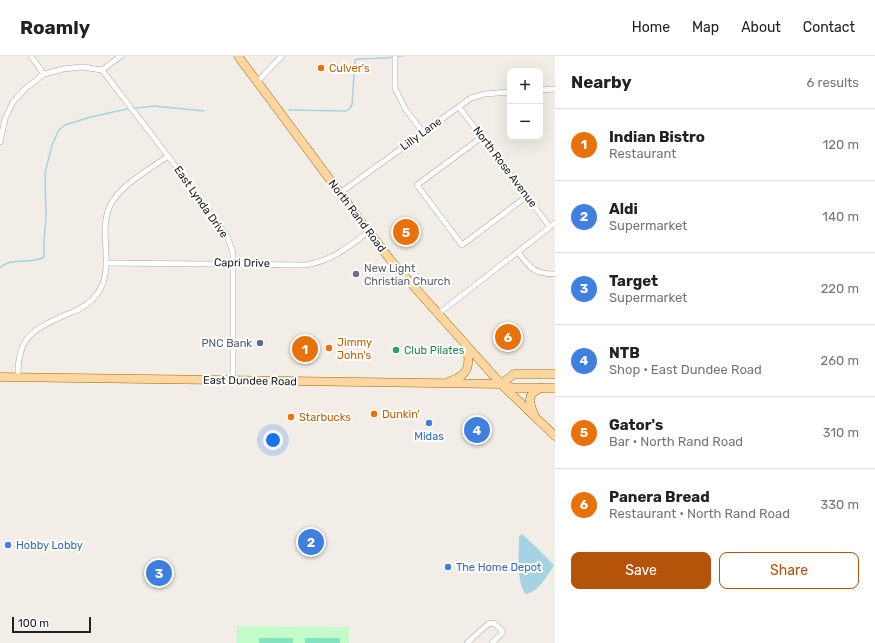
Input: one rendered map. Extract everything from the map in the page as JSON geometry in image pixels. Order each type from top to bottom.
[{"type":"main road","name":"North Rand Road","points":[[238,56],[368,232],[392,262],[501,384],[555,436]]},
{"type":"main road","points":[[444,383],[457,379],[464,374],[469,363],[467,346]]},
{"type":"main road","points":[[501,384],[514,374],[555,374]]},
{"type":"main road","name":"East Dundee Road","points":[[0,377],[501,384],[514,388],[555,388]]},
{"type":"main road","points":[[535,417],[530,405],[531,395],[533,392],[541,388]]},
{"type":"street","points":[[31,56],[44,74]]},
{"type":"street","points":[[0,142],[5,119],[13,102],[25,89],[44,74],[63,69],[82,67],[102,70],[121,56]]},
{"type":"street","points":[[258,82],[282,56]]},
{"type":"street","points":[[395,56],[395,88],[406,110],[423,132]]},
{"type":"street","name":"East Lynda Drive","points":[[102,70],[227,236],[233,252],[233,381]]},
{"type":"street","points":[[543,90],[555,89]]},
{"type":"street","name":"Lilly Lane","points":[[340,193],[471,98],[485,94],[507,92]]},
{"type":"street","name":"North Rose Avenue","points":[[459,107],[550,227]]},
{"type":"street","points":[[482,137],[417,185],[462,245],[526,196]]},
{"type":"street","points":[[18,377],[19,352],[25,341],[33,332],[48,323],[81,309],[89,304],[98,294],[103,282],[106,263],[106,223],[110,207],[122,190],[168,156]]},
{"type":"street","points":[[438,314],[555,223]]},
{"type":"street","name":"Capri Drive","points":[[106,263],[306,264],[321,262],[335,256],[368,232]]},
{"type":"street","points":[[518,252],[530,267],[537,272],[555,274]]},
{"type":"street","points":[[467,643],[488,624],[494,623],[503,632],[492,643]]},
{"type":"green space","points":[[237,626],[349,627],[349,643],[237,643]]},
{"type":"green space","points":[[259,638],[293,638],[293,643],[259,643]]},
{"type":"green space","points":[[305,638],[340,638],[340,643],[305,643]]},
{"type":"water","points":[[522,534],[554,565],[538,587],[526,594],[523,590],[519,575],[519,537]]},
{"type":"waterway","points":[[289,110],[346,111],[352,105],[355,60],[403,56]]},
{"type":"waterway","points":[[136,108],[154,106],[204,111]]},
{"type":"waterway","points":[[0,268],[10,262],[33,260],[44,257],[46,218],[45,173],[52,145],[59,130],[65,125],[91,117],[127,109]]},
{"type":"place","name":"Culver's","points":[[321,68]]},
{"type":"place","name":"Gator's","points":[[406,232]]},
{"type":"place","name":"New Light Christian Church","points":[[356,274]]},
{"type":"place","name":"Panera Bread","points":[[508,337]]},
{"type":"place","name":"PNC Bank","points":[[260,343]]},
{"type":"place","name":"Jimmy John's","points":[[329,348]]},
{"type":"place","name":"Indian Bistro","points":[[305,349]]},
{"type":"place","name":"Club Pilates","points":[[396,350]]},
{"type":"place","name":"Dunkin'","points":[[374,414]]},
{"type":"place","name":"Starbucks","points":[[291,417]]},
{"type":"place","name":"Midas","points":[[429,423]]},
{"type":"place","name":"NTB","points":[[477,430]]},
{"type":"place","name":"Aldi","points":[[311,542]]},
{"type":"place","name":"Hobby Lobby","points":[[8,545]]},
{"type":"place","name":"The Home Depot","points":[[448,567]]},
{"type":"place","name":"Target","points":[[159,573]]}]
